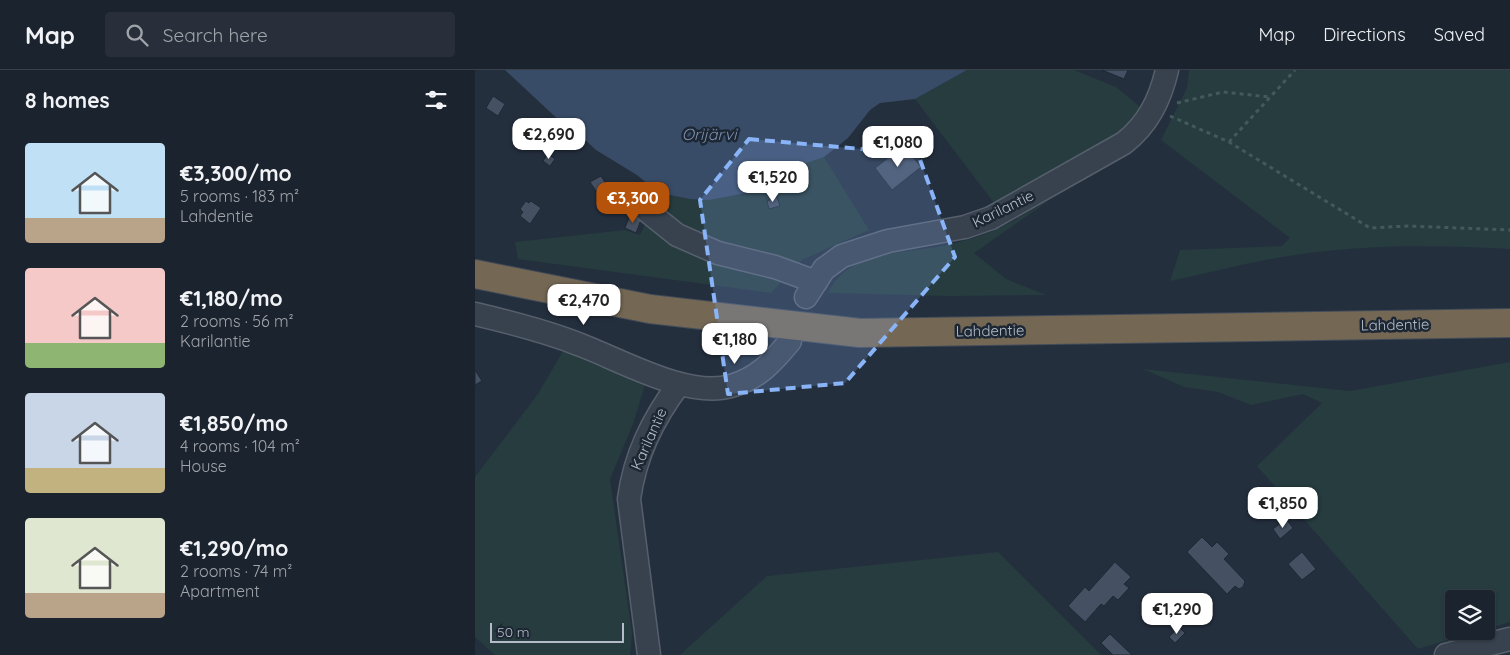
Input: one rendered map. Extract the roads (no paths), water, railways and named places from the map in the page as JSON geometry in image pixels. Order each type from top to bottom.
[{"type":"highway","name":"Lahdentie","points":[[475,274],[650,309],[859,333],[1510,323]]},
{"type":"street","name":"Karilantie","points":[[632,199],[677,235],[717,253],[775,267],[811,289],[825,269],[842,256],[888,241],[965,228],[991,218],[1124,143],[1139,132],[1155,108],[1167,70]]},
{"type":"street","points":[[475,314],[576,343],[679,384],[705,388],[729,387],[752,378],[771,364],[790,341]]},
{"type":"street","name":"Karilantie","points":[[649,655],[629,499],[632,476],[639,453],[660,409],[679,384]]},
{"type":"street","points":[[1446,655],[1510,639]]},
{"type":"water","name":"Orijärvi","points":[[505,70],[967,70],[915,99],[880,103],[870,110],[848,138],[824,157],[791,168],[758,191],[709,200],[690,199],[659,193],[637,175],[596,150],[580,135],[563,124]]}]
